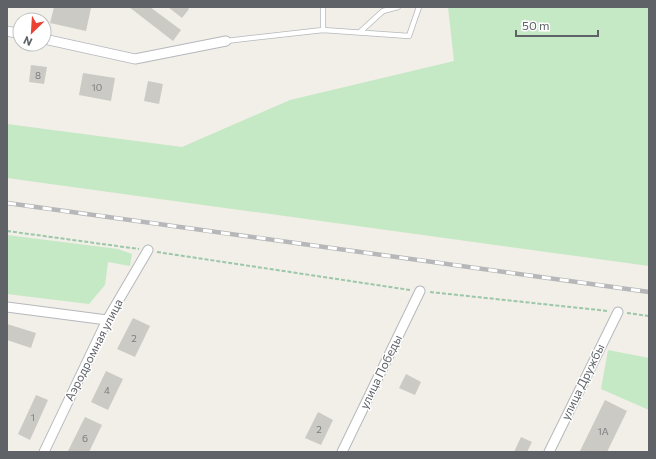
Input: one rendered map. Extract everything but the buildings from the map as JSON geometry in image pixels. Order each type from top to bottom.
[{"type":"street","points":[[52,41],[135,59],[226,41]]},
{"type":"street","name":"Аэродромная улица","points":[[44,452],[107,320],[148,250]]},
{"type":"street","name":"улица Победы","points":[[342,452],[420,291]]},
{"type":"street","points":[[7,307],[107,320]]},
{"type":"street","name":"улица Дружбы","points":[[549,452],[618,312]]},
{"type":"lane","points":[[323,7],[323,30]]},
{"type":"lane","points":[[360,32],[382,9],[398,7]]},
{"type":"lane","points":[[226,41],[323,30],[409,36],[419,7]]},
{"type":"path","points":[[7,231],[148,250],[420,291],[649,316]]},
{"type":"green space","points":[[448,7],[649,7],[649,266],[7,178],[7,124],[182,147],[290,100],[454,61]]},
{"type":"green space","points":[[7,235],[118,249],[132,254],[130,266],[108,262],[105,285],[89,304],[7,294]]},
{"type":"green space","points":[[608,350],[649,358],[649,410],[601,389]]},
{"type":"railway","points":[[7,203],[649,292]]}]
